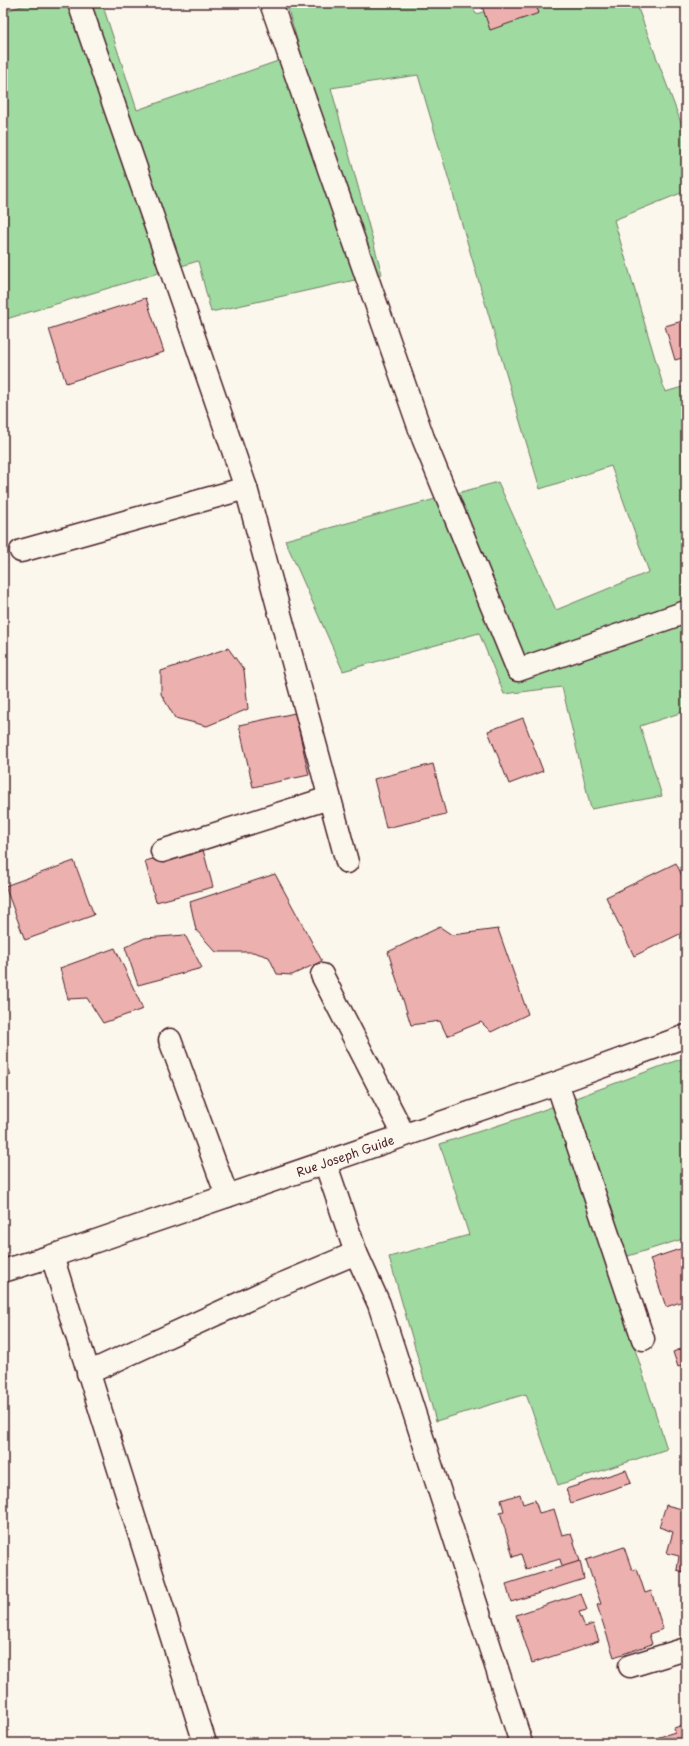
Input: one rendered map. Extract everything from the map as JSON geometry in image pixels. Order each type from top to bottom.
[{"type":"street","points":[[79,3],[246,488],[347,862]]},
{"type":"street","points":[[271,3],[423,438],[518,670],[686,612]]},
{"type":"street","points":[[21,551],[246,488]]},
{"type":"street","points":[[162,851],[329,798]]},
{"type":"street","points":[[322,975],[404,1135]]},
{"type":"street","name":"Rue Joseph Guide","points":[[3,1270],[52,1256],[557,1083],[686,1036]]},
{"type":"street","points":[[170,1040],[227,1196]]},
{"type":"street","points":[[557,1083],[643,1340]]},
{"type":"street","points":[[325,1162],[356,1253],[379,1304],[521,1743]]},
{"type":"street","points":[[88,1373],[273,1288],[356,1253]]},
{"type":"street","points":[[52,1256],[205,1743]]},
{"type":"street","points":[[630,1666],[686,1649]]},
{"type":"green space","points":[[31,3],[102,3],[137,110],[301,53],[286,3],[471,3],[476,14],[513,3],[636,3],[686,136],[686,191],[614,220],[665,392],[686,386],[686,711],[640,726],[662,796],[591,809],[562,687],[504,694],[479,633],[343,671],[285,540],[498,482],[556,610],[649,572],[611,466],[540,489],[418,75],[331,88],[382,274],[211,312],[198,261],[3,320],[3,12]]},
{"type":"green space","points":[[686,1057],[686,1238],[625,1257],[608,1265],[667,1449],[558,1485],[526,1394],[436,1421],[389,1257],[469,1235],[440,1144],[527,1116]]},
{"type":"building","points":[[481,3],[535,3],[539,13],[490,30]]},
{"type":"building","points":[[146,298],[164,352],[66,383],[49,329]]},
{"type":"building","points":[[686,320],[686,357],[675,360],[665,326]]},
{"type":"building","points":[[228,648],[244,670],[248,709],[207,726],[175,718],[161,694],[161,671]]},
{"type":"building","points":[[295,713],[309,775],[253,787],[239,725]]},
{"type":"building","points":[[523,718],[543,771],[509,784],[488,731]]},
{"type":"building","points":[[433,764],[446,814],[386,828],[374,779]]},
{"type":"building","points":[[202,846],[213,887],[156,902],[145,861]]},
{"type":"building","points":[[74,861],[94,915],[25,940],[5,886]]},
{"type":"building","points":[[676,863],[686,884],[686,931],[634,956],[606,897]]},
{"type":"building","points":[[275,874],[322,961],[292,975],[277,974],[269,957],[253,952],[216,952],[196,930],[190,902]]},
{"type":"building","points":[[440,927],[452,935],[498,929],[528,1014],[491,1032],[481,1022],[447,1036],[440,1021],[411,1025],[388,952]]},
{"type":"building","points":[[185,935],[202,968],[138,985],[125,947],[145,938]]},
{"type":"building","points":[[115,948],[143,1009],[103,1023],[87,998],[68,999],[60,968]]},
{"type":"building","points":[[3,1053],[11,1075],[3,1078]]},
{"type":"building","points":[[686,1247],[686,1300],[666,1307],[650,1259]]},
{"type":"building","points":[[686,1347],[686,1364],[678,1367],[673,1352]]},
{"type":"building","points":[[626,1470],[631,1483],[571,1503],[566,1489]]},
{"type":"building","points":[[520,1494],[523,1504],[535,1500],[539,1513],[554,1509],[562,1535],[571,1533],[580,1561],[562,1567],[560,1559],[526,1569],[521,1554],[513,1557],[500,1512],[504,1511],[501,1500]]},
{"type":"building","points":[[666,1505],[686,1510],[686,1573],[677,1570],[679,1556],[667,1553],[673,1532],[659,1527]]},
{"type":"building","points":[[624,1547],[632,1570],[637,1569],[645,1593],[651,1591],[663,1629],[649,1634],[652,1644],[614,1657],[597,1605],[601,1604],[586,1560]]},
{"type":"building","points":[[580,1561],[584,1579],[511,1602],[506,1584]]},
{"type":"building","points":[[581,1593],[587,1610],[579,1612],[585,1627],[593,1624],[599,1641],[532,1663],[516,1615]]},
{"type":"building","points":[[686,1724],[686,1743],[648,1743],[647,1741],[675,1732],[674,1728]]}]
